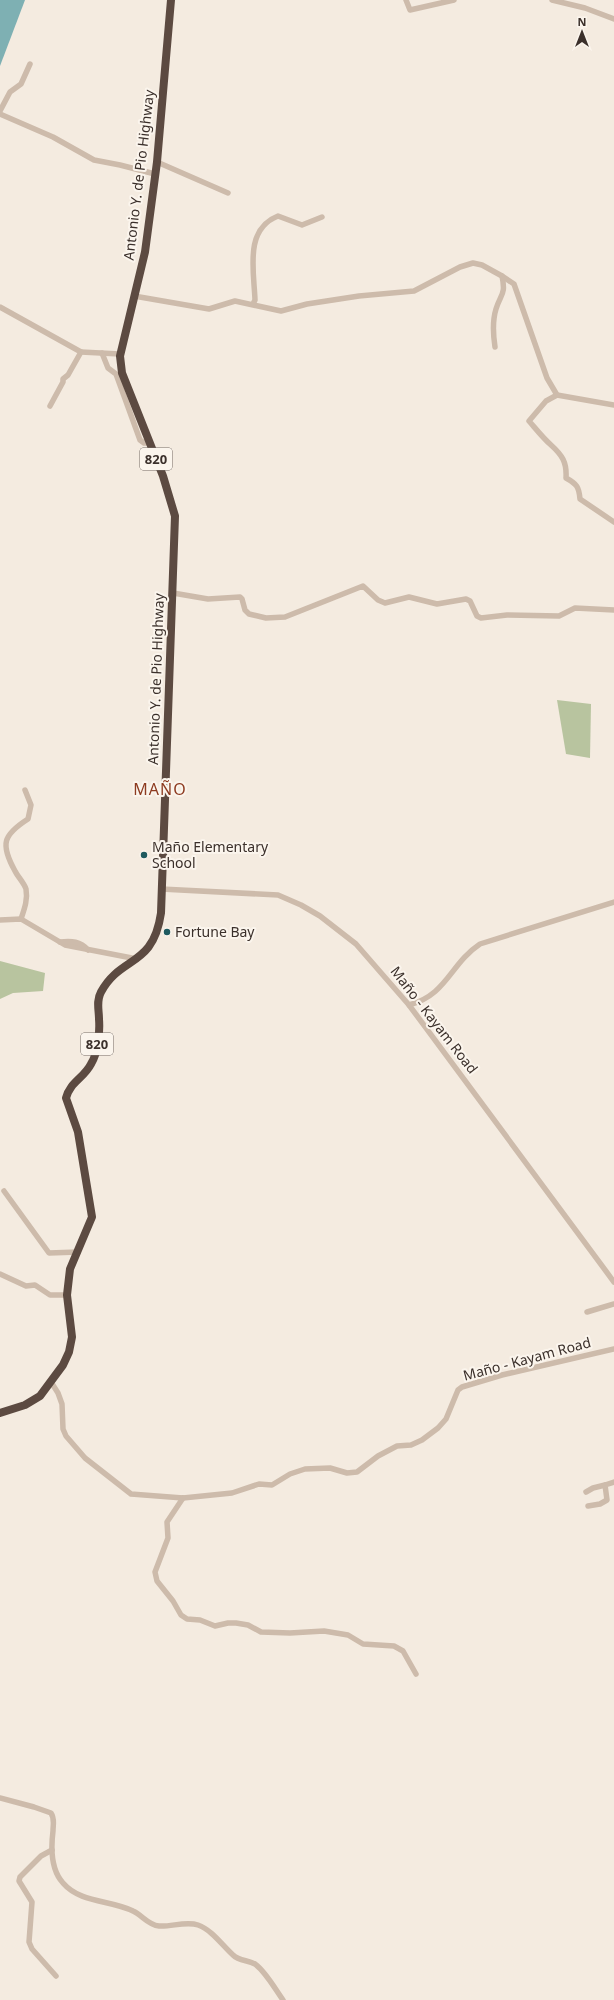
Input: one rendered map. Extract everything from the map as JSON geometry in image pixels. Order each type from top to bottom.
[{"type":"highway","name":"Antonio Y. de Pio Highway","points":[[0,1413],[25,1406],[40,1396],[51,1382],[69,1352],[72,1338],[68,1295],[70,1269],[89,1228],[92,1212],[78,1132],[66,1098],[71,1086],[91,1064],[99,1031],[98,1004],[100,993],[117,972],[137,959],[154,941],[159,927],[175,516],[163,476],[122,373],[120,354],[145,252],[157,162],[171,0]]},
{"type":"street","points":[[406,0],[410,10],[454,0]]},
{"type":"street","points":[[552,0],[586,8],[614,19]]},
{"type":"street","points":[[30,64],[21,84],[10,92],[0,113],[53,137],[94,160],[155,174]]},
{"type":"street","points":[[157,162],[228,193]]},
{"type":"street","points":[[253,304],[255,300],[253,248],[257,234],[263,224],[278,216],[302,226],[322,217]]},
{"type":"street","points":[[134,296],[209,309],[235,301],[282,311],[307,304],[359,296],[414,291],[460,267],[473,263],[482,265],[514,284],[548,378],[557,395]]},
{"type":"street","points":[[495,347],[493,325],[496,307],[505,291],[502,276]]},
{"type":"street","points":[[0,307],[81,352],[120,354]]},
{"type":"street","points":[[50,406],[64,382],[62,379],[68,375],[81,352]]},
{"type":"street","points":[[102,353],[108,368],[116,374],[140,440],[144,443],[150,443]]},
{"type":"street","points":[[614,405],[557,395],[546,401],[529,421],[550,445],[558,450],[564,460],[566,478],[576,483],[579,488],[580,499],[614,522]]},
{"type":"street","points":[[173,593],[208,599],[240,597],[245,610],[249,614],[276,618],[295,614],[363,586],[378,600],[385,603],[409,597],[436,604],[466,599],[470,601],[477,616],[481,618],[507,615],[562,616],[575,608],[614,610]]},
{"type":"street","points":[[21,919],[26,904],[26,890],[6,852],[5,840],[12,829],[28,819],[31,805],[25,790]]},
{"type":"street","name":"Maño - Kayam Road","points":[[161,889],[268,894],[285,897],[320,916],[356,944],[409,1005],[614,1282]]},
{"type":"street","points":[[409,1005],[436,992],[459,963],[470,951],[480,944],[614,902]]},
{"type":"street","points":[[0,920],[21,919],[60,942],[88,950],[137,959]]},
{"type":"street","points":[[4,1191],[49,1253],[78,1252]]},
{"type":"street","points":[[0,1274],[26,1286],[35,1285],[50,1295],[68,1295]]},
{"type":"street","points":[[587,1312],[614,1304]]},
{"type":"street","name":"Maño - Kayam Road","points":[[51,1382],[58,1393],[62,1404],[63,1429],[66,1436],[85,1458],[131,1494],[183,1498],[232,1493],[260,1484],[272,1485],[290,1474],[305,1469],[330,1468],[347,1473],[357,1472],[378,1456],[397,1446],[411,1445],[422,1440],[438,1428],[446,1419],[458,1390],[462,1387],[502,1375],[614,1349]]},
{"type":"street","points":[[586,1492],[593,1488],[614,1482]]},
{"type":"street","points":[[588,1506],[600,1504],[607,1500],[605,1485]]},
{"type":"street","points":[[183,1498],[167,1522],[168,1538],[155,1572],[158,1581],[173,1601],[181,1615],[187,1619],[200,1620],[210,1626],[236,1623],[248,1625],[261,1632],[290,1633],[324,1631],[348,1635],[363,1644],[394,1646],[403,1651],[416,1674]]},
{"type":"street","points":[[0,1798],[51,1813],[54,1822],[52,1857],[63,1884],[77,1894],[99,1902],[116,1905],[134,1911],[146,1921],[157,1926],[199,1925],[241,1961],[254,1963],[283,2000]]},
{"type":"street","points":[[52,1850],[41,1856],[29,1867],[20,1877],[19,1881],[32,1902],[29,1942],[32,1949],[56,1976]]},
{"type":"green space","points":[[557,700],[591,704],[590,758],[566,754]]},
{"type":"green space","points":[[0,961],[45,973],[43,991],[13,993],[0,999]]},
{"type":"water","points":[[0,0],[25,0],[0,66]]},
{"type":"place","name":"Maño Elementary School","points":[[144,855]]},
{"type":"place","name":"Fortune Bay","points":[[167,932]]},
{"type":"district","name":"MAÑO","points":[[160,789]]}]
